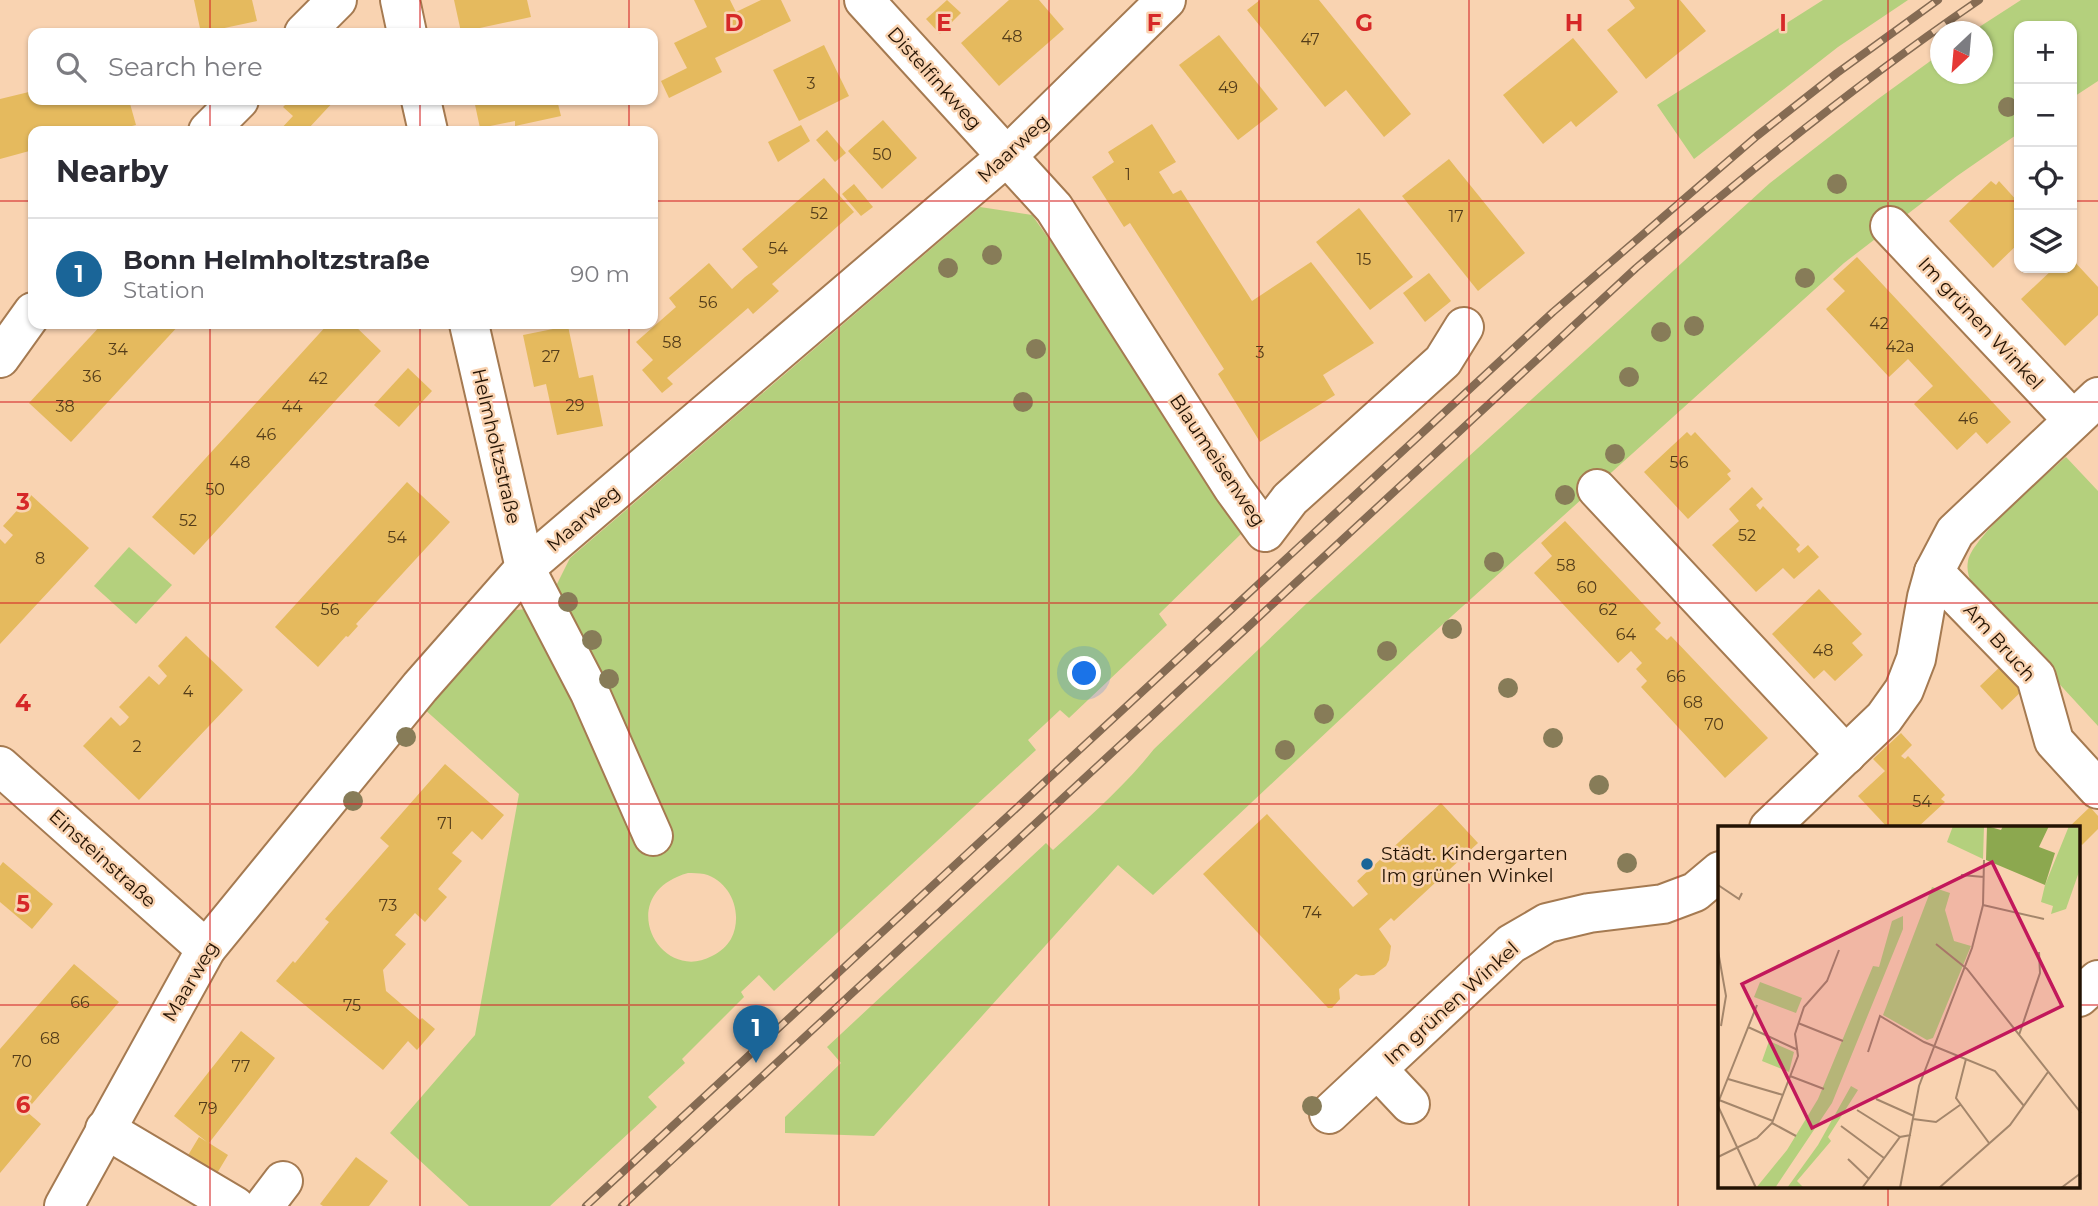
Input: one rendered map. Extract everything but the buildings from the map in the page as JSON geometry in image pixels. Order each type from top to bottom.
[{"type":"street","points":[[309,28],[337,0]]},
{"type":"street","points":[[400,0],[406,28]]},
{"type":"street","name":"Distelfinkweg","points":[[864,0],[1006,157]]},
{"type":"street","name":"Maarweg","points":[[64,1206],[206,949],[420,687],[526,568],[1006,157],[1166,0]]},
{"type":"street","points":[[213,126],[234,105]]},
{"type":"street","points":[[422,105],[427,126]]},
{"type":"street","name":"Blaumeisenweg","points":[[1006,157],[1054,208],[1233,488],[1265,532],[1290,499],[1443,361],[1464,327]]},
{"type":"street","name":"Im grünen Winkel","points":[[1771,826],[1884,718],[1904,690],[1916,659],[1934,572],[1955,532],[2085,408],[1890,226]]},
{"type":"street","points":[[0,358],[28,319]]},
{"type":"street","name":"Helmholtzstraße","points":[[470,329],[526,568],[590,693],[653,836]]},
{"type":"street","points":[[1597,489],[1846,755]]},
{"type":"street","name":"Am Bruch","points":[[1934,572],[2036,677],[2054,741],[2098,789]]},
{"type":"street","name":"Einsteinstraße","points":[[0,766],[206,949]]},
{"type":"street","name":"Im grünen Winkel","points":[[1329,1114],[1511,944],[1547,923],[1589,913],[1662,904],[1695,892],[1718,873]]},
{"type":"street","points":[[2080,996],[2098,979]]},
{"type":"street","name":"Im grünen Winkel","points":[[1378,1070],[1410,1104]]},
{"type":"street","points":[[105,1129],[235,1206]]},
{"type":"green space","points":[[1823,0],[1908,0],[1838,47],[1694,159],[1657,105]]},
{"type":"green space","points":[[2021,0],[2098,0],[2098,81],[2077,95],[2077,21],[2014,21],[2014,136],[1957,176],[1844,263],[1412,652],[1153,895],[1118,865],[874,1136],[785,1133],[785,1117],[841,1063],[827,1047],[1046,843],[1053,850],[1093,814],[1154,749],[1306,604],[1770,183],[1930,61],[1930,84],[1993,84],[1993,21],[1988,21]]},
{"type":"green space","points":[[980,207],[1032,215],[1133,358],[1243,532],[1159,614],[1167,625],[1069,718],[1060,710],[1028,740],[1036,750],[774,991],[759,975],[741,992],[744,997],[682,1059],[685,1063],[648,1097],[657,1107],[550,1206],[469,1206],[390,1133],[475,1035],[519,794],[423,708],[508,611],[560,605],[557,584],[570,558]],"holes":[[[688,873],[704,874],[721,884],[733,900],[736,919],[731,939],[725,946],[712,956],[693,962],[675,958],[661,948],[652,933],[648,916],[652,899],[665,884]]]},
{"type":"green space","points":[[2066,457],[2098,491],[2098,726],[1983,601],[1968,572],[1972,550],[1982,537]]},
{"type":"green space","points":[[129,547],[172,585],[136,624],[94,586]]},
{"type":"railway","points":[[586,1206],[1553,312],[1757,136],[1837,73],[1938,0]]},
{"type":"railway","points":[[622,1206],[1636,268],[1804,129],[1979,0]]},
{"type":"place","name":"Städt. Kindergarten Im grünen Winkel","points":[[1367,864]]},
{"type":"place","name":"Bonn Helmholtzstraße","points":[[756,1063]]}]
